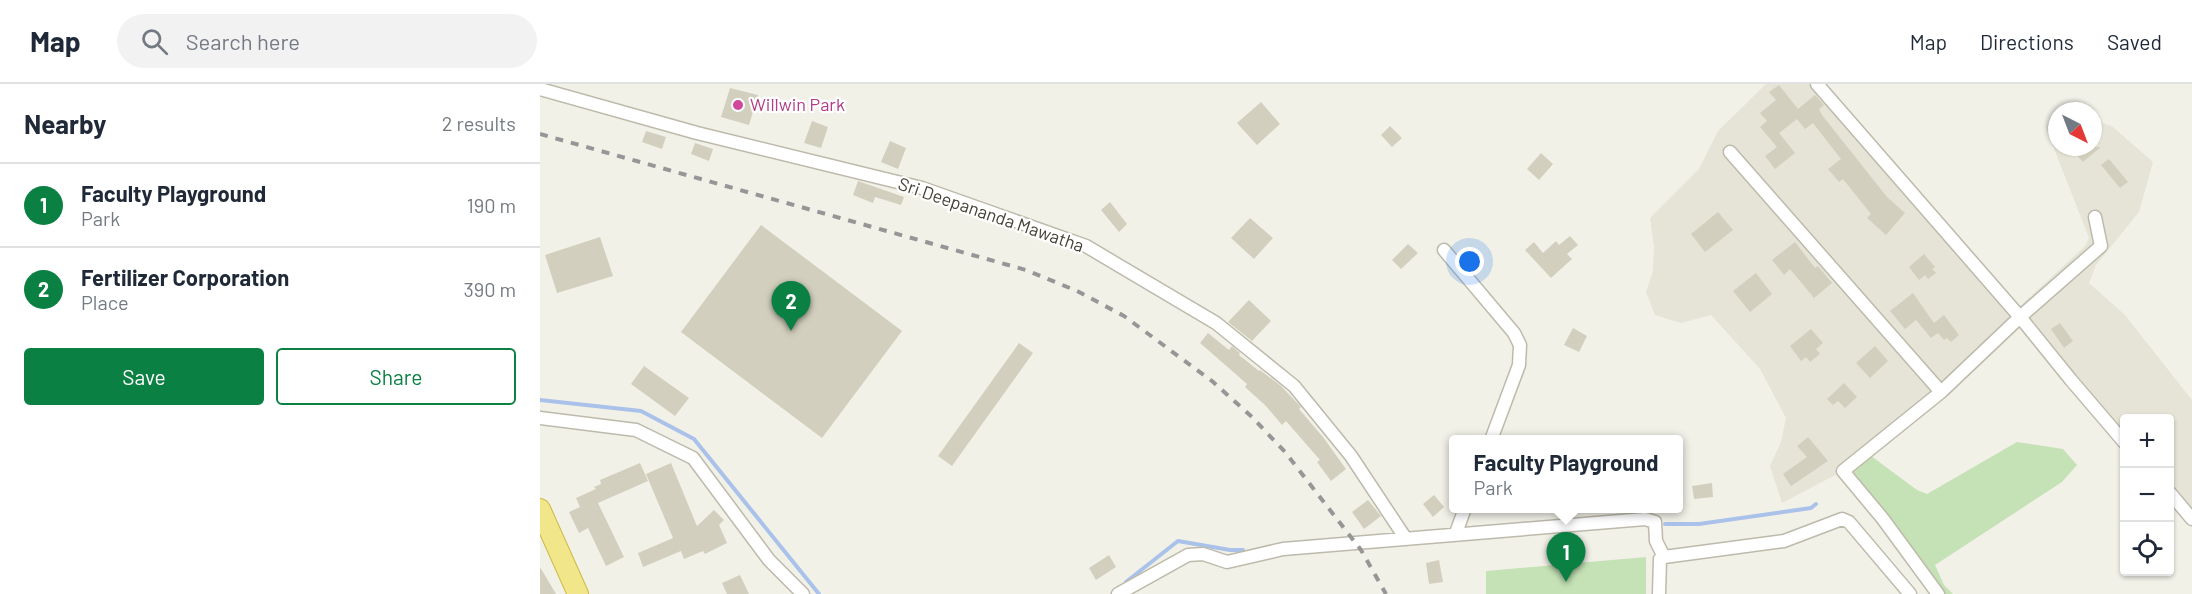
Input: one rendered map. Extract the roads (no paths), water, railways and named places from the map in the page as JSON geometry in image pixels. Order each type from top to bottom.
[{"type":"highway","points":[[540,510],[578,594]]},
{"type":"street","points":[[1816,84],[2020,317],[2120,436]]},
{"type":"street","name":"Sri Deepananda Mawatha","points":[[540,89],[697,133],[922,188],[1086,246],[1216,323],[1294,386],[1351,456],[1406,539]]},
{"type":"street","points":[[1730,152],[1941,392]]},
{"type":"street","points":[[1938,594],[1883,519],[1843,471],[1941,392],[2020,317],[2101,246],[2095,217]]},
{"type":"street","points":[[1444,250],[1514,333],[1520,345],[1519,365],[1493,435]]},
{"type":"street","points":[[540,418],[636,430],[693,458],[769,560],[803,594]]},
{"type":"street","points":[[2174,499],[2192,519]]},
{"type":"street","points":[[1456,533],[1464,513]]},
{"type":"street","points":[[1118,594],[1188,555],[1203,554],[1227,562],[1283,549],[1645,519],[1655,522],[1656,541],[1665,557]]},
{"type":"street","points":[[1659,594],[1660,559],[1784,541],[1842,519],[1849,522],[1910,594]]},
{"type":"waterway","points":[[540,400],[641,411],[694,439],[819,594]]},
{"type":"waterway","points":[[1665,524],[1699,524],[1811,508],[1816,504]]},
{"type":"waterway","points":[[1126,582],[1178,541],[1243,550]]},
{"type":"railway","points":[[540,134],[1026,270],[1077,291],[1124,316],[1212,381],[1252,417],[1285,452],[1361,550],[1386,594]]},
{"type":"place","name":"Willwin Park","points":[[738,105]]},
{"type":"place","name":"Fertilizer Corporation","points":[[791,331]]},
{"type":"place","name":"Faculty Playground","points":[[1566,582]]}]
